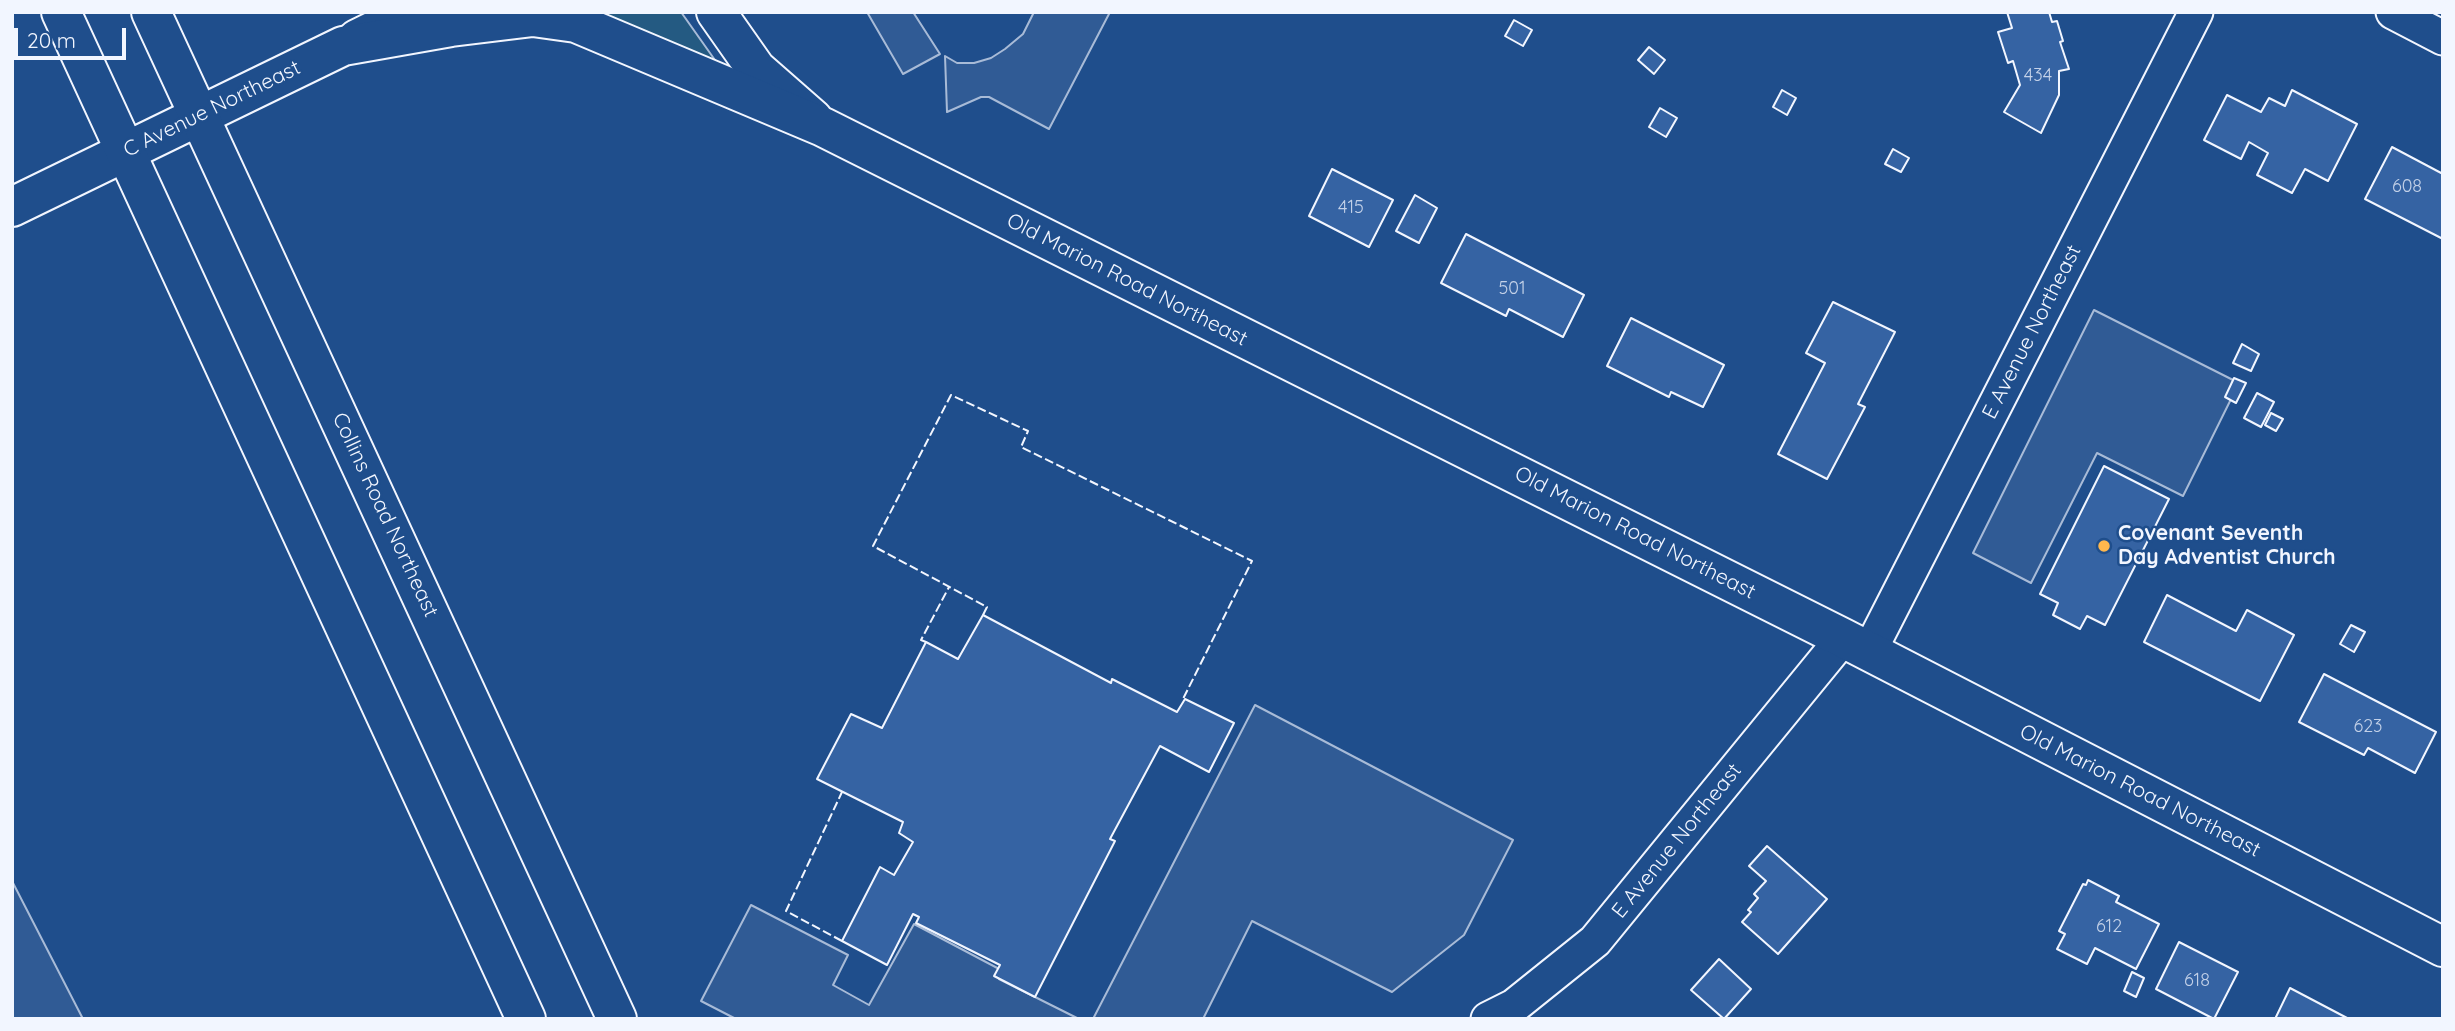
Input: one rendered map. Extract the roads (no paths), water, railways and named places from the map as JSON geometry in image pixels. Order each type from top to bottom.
[{"type":"main road","points":[[61,12],[527,1019]]},
{"type":"main road","name":"Collins Road Northeast","points":[[151,12],[617,1019]]},
{"type":"main road","name":"C Avenue Northeast","points":[[12,206],[412,12]]},
{"type":"main road","name":"Old Marion Road Northeast","points":[[716,12],[756,69],[822,127]]},
{"type":"main road","name":"Old Marion Road Northeast","points":[[343,47],[451,27],[533,17],[576,23],[822,127],[1856,645],[2443,947]]},
{"type":"street","name":"E Avenue Northeast","points":[[1488,1019],[1514,1006],[1595,941],[1856,645],[2196,12]]},
{"type":"street","points":[[2393,12],[2443,38]]},
{"type":"place","name":"Covenant Seventh Day Adventist Church","points":[[2104,546]]}]
